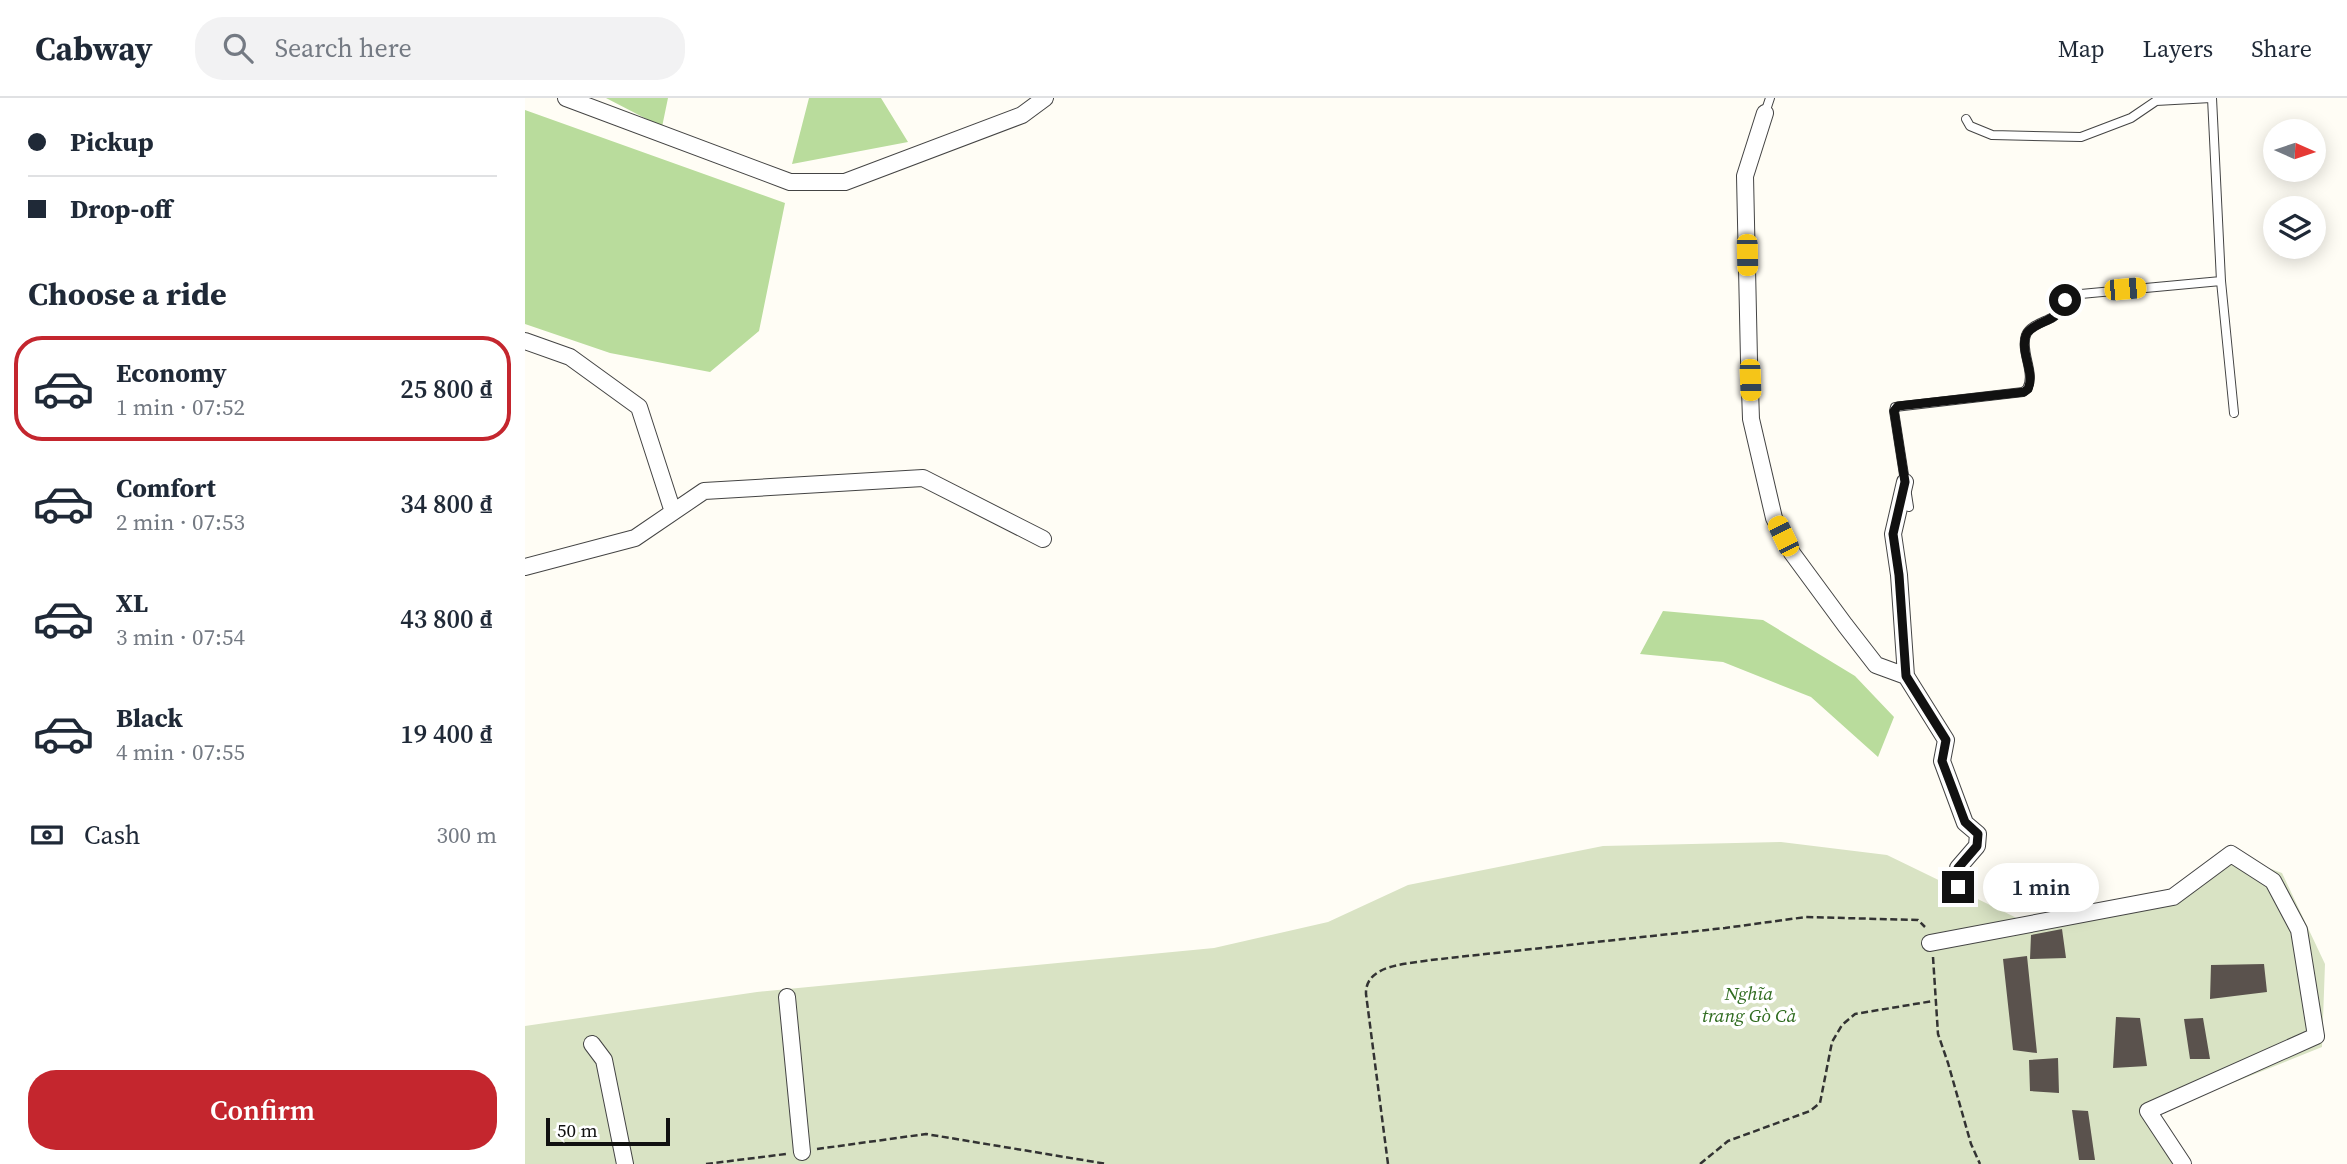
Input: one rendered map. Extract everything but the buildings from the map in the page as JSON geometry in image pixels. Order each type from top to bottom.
[{"type":"street","points":[[566,98],[790,182],[845,182],[1022,115],[1045,98]]},
{"type":"street","points":[[1767,105],[1745,176],[1751,419],[1775,518],[1792,554],[1877,665],[1906,676]]},
{"type":"street","points":[[525,341],[570,357],[639,407],[673,512]]},
{"type":"street","points":[[525,567],[635,538],[704,491],[923,478],[1043,539]]},
{"type":"street","points":[[1905,482],[1893,534],[1899,575],[1906,676],[1946,740],[1942,761],[1965,822],[1978,834],[1977,846],[1958,868],[1958,887]]},
{"type":"street","points":[[1930,943],[2173,897],[2231,854],[2273,881],[2299,930],[2316,1036],[2148,1111],[2183,1164]]},
{"type":"street","points":[[787,997],[802,1152]]},
{"type":"street","points":[[592,1044],[604,1060],[625,1164]]},
{"type":"lane","points":[[1966,118],[1970,126],[1992,135],[2081,137],[2121,123],[2156,101],[2211,98],[2221,281],[2234,413]]},
{"type":"lane","points":[[1909,507],[1895,407],[2024,392],[2028,389],[2030,380],[2026,335],[2029,330],[2058,313],[2070,295],[2221,281]]},
{"type":"path","points":[[1388,1164],[1366,984],[1371,975],[1388,968],[1431,960],[1806,917],[1918,920],[1926,928],[1930,943],[1938,1034],[1971,1144],[1980,1164]]},
{"type":"path","points":[[1700,1164],[1728,1141],[1810,1111],[1820,1103],[1832,1042],[1842,1025],[1855,1014],[1934,1000]]},
{"type":"path","points":[[706,1164],[926,1134],[1107,1164]]},
{"type":"green space","points":[[606,98],[668,98],[662,127]]},
{"type":"green space","points":[[809,98],[881,98],[908,142],[792,164]]},
{"type":"green space","points":[[525,110],[785,203],[759,331],[710,372],[610,353],[525,324]]},
{"type":"green space","points":[[1663,611],[1763,620],[1855,676],[1894,717],[1878,757],[1811,697],[1723,662],[1640,654]]},
{"type":"green space","name":"Nghĩa trang Gò Cà","points":[[1781,842],[1887,855],[2025,922],[2189,887],[2223,851],[2282,873],[2325,964],[2322,1047],[2155,1114],[2188,1164],[525,1164],[525,1026],[757,992],[1214,948],[1328,922],[1408,885],[1603,846]]},
{"type":"route","points":[[1958,887],[1958,868],[1977,846],[1978,834],[1965,822],[1942,761],[1946,740],[1906,676],[1899,575],[1893,534],[1905,482],[1894,411],[1898,406],[2024,392],[2030,385],[2026,335],[2029,330],[2058,313],[2065,300]]}]
